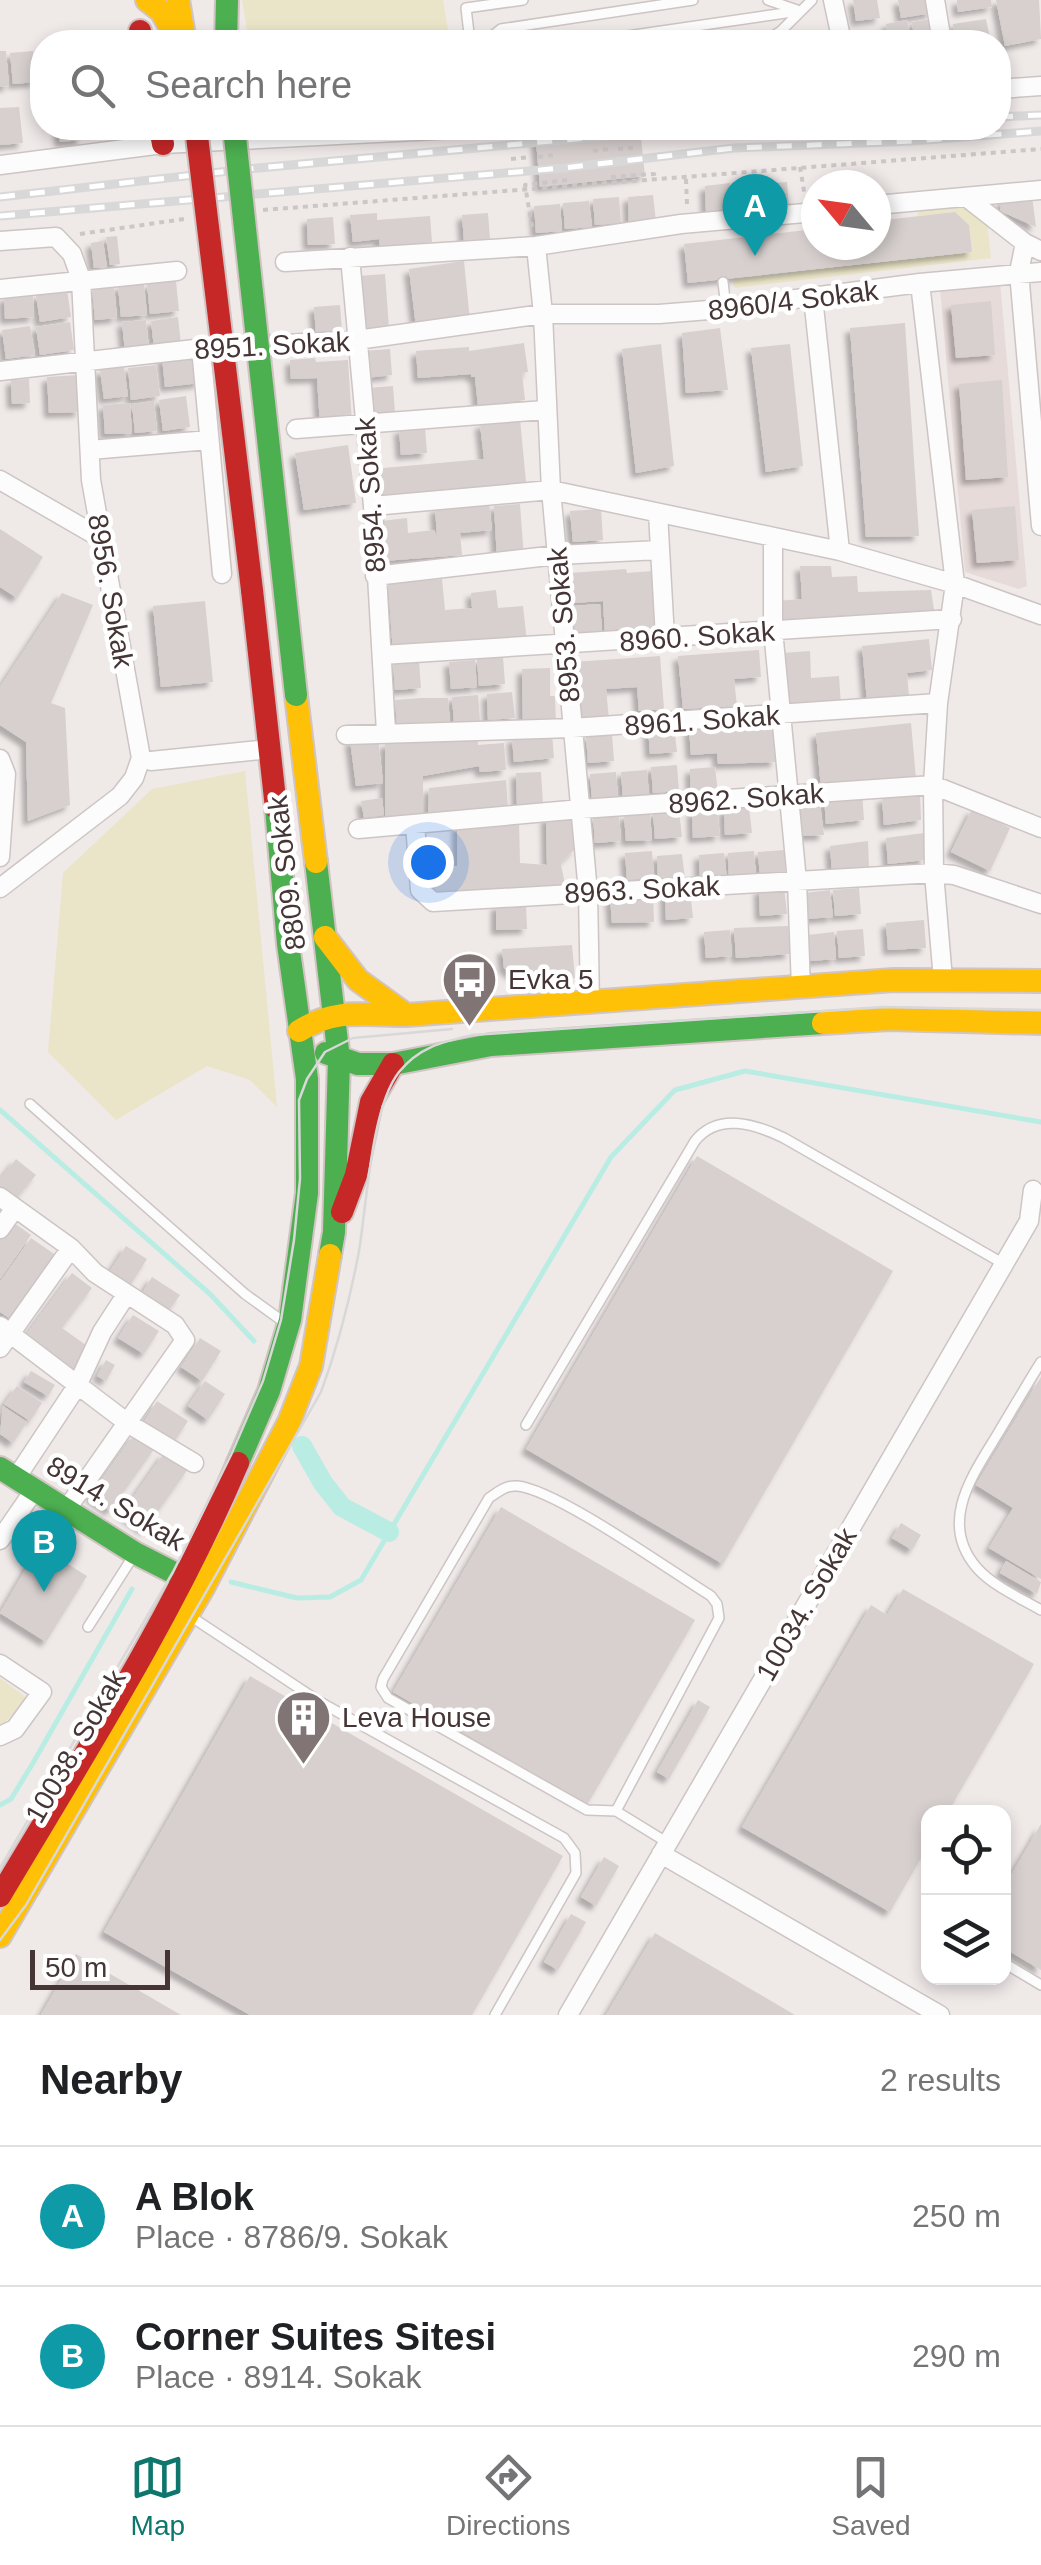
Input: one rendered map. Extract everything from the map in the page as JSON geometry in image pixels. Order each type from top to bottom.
[{"type":"main road","points":[[147,0],[162,11],[174,30]]},
{"type":"main road","points":[[178,0],[181,30]]},
{"type":"main road","points":[[213,0],[220,30]]},
{"type":"main road","points":[[224,30],[227,0]]},
{"type":"main road","name":"8809. Sokak","points":[[193,1582],[220,1506],[269,1391],[290,1320],[306,1192],[307,1079],[266,701],[197,140]]},
{"type":"main road","name":"8809. Sokak","points":[[193,1582],[289,1422],[311,1366],[334,1232],[339,1059],[235,140]]},
{"type":"main road","points":[[323,935],[354,980],[406,1015]]},
{"type":"main road","points":[[1041,981],[894,980],[406,1015],[333,1015],[318,1018],[299,1031],[313,1045],[339,1059],[358,1064],[393,1064],[492,1045],[890,1018],[1041,1023]]},
{"type":"main road","points":[[334,1232],[356,1174],[372,1094],[378,1079],[393,1064]]},
{"type":"main road","name":"8914. Sokak","points":[[17,1478],[136,1552],[193,1582]]},
{"type":"main road","name":"10038. Sokak","points":[[0,1936],[187,1614],[193,1582]]},
{"type":"main road","name":"10038. Sokak","points":[[0,1896],[128,1680],[193,1582]]},
{"type":"street","points":[[832,0],[839,30]]},
{"type":"street","points":[[935,0],[940,30]]},
{"type":"street","points":[[1011,88],[1041,86]]},
{"type":"street","points":[[0,165],[140,140]]},
{"type":"street","points":[[891,204],[1041,190]]},
{"type":"street","points":[[966,197],[1033,247],[1019,272],[1041,526]]},
{"type":"street","points":[[285,262],[536,246],[687,224],[801,213]]},
{"type":"street","points":[[0,241],[56,238]]},
{"type":"street","name":"8956. Sokak","points":[[56,238],[72,254],[81,279],[91,480],[141,758]]},
{"type":"street","name":"8953. Sokak","points":[[536,246],[544,314],[551,490],[588,892],[590,1003]]},
{"type":"street","name":"8954. Sokak","points":[[350,257],[367,425],[386,732]]},
{"type":"street","points":[[0,289],[177,271]]},
{"type":"street","name":"8960/4 Sokak","points":[[544,314],[659,314],[1041,272]]},
{"type":"street","points":[[920,283],[956,584],[938,703],[933,784],[934,873],[943,980]]},
{"type":"street","points":[[812,298],[840,550]]},
{"type":"street","name":"8951. Sokak","points":[[0,371],[201,348],[357,340],[544,314]]},
{"type":"street","points":[[201,348],[222,574]]},
{"type":"street","points":[[296,429],[545,410]]},
{"type":"street","points":[[90,450],[209,440]]},
{"type":"street","points":[[0,480],[102,539]]},
{"type":"street","points":[[373,506],[551,490],[840,550],[956,584],[1041,615]]},
{"type":"street","points":[[658,513],[665,638]]},
{"type":"street","points":[[773,538],[773,630],[797,881],[802,988]]},
{"type":"street","points":[[375,576],[558,555],[660,550]]},
{"type":"street","name":"8960. Sokak","points":[[382,655],[952,619]]},
{"type":"street","name":"8961. Sokak","points":[[346,735],[572,728],[938,703]]},
{"type":"street","points":[[0,888],[120,796],[134,778],[141,758],[151,761],[270,748]]},
{"type":"street","points":[[0,759],[6,774],[0,856]]},
{"type":"street","points":[[933,784],[1041,828]]},
{"type":"street","name":"8962. Sokak","points":[[358,830],[933,784]]},
{"type":"street","name":"8963. Sokak","points":[[416,824],[420,890],[433,902],[934,873],[954,875],[1041,904]]},
{"type":"street","name":"10034. Sokak","points":[[568,2015],[1004,1264],[1035,1221],[1033,1190]]},
{"type":"street","points":[[0,1230],[8,1202],[71,1248],[95,1272],[175,1325],[185,1340],[66,1510]]},
{"type":"street","points":[[71,1248],[3,1336],[129,1424],[194,1463]]},
{"type":"street","points":[[0,1540],[17,1478],[76,1386],[126,1294]]},
{"type":"street","points":[[0,1664],[42,1692],[14,1729],[0,1736]]},
{"type":"street","points":[[664,1848],[940,2015]]},
{"type":"lane","points":[[468,30],[465,4],[523,0]]},
{"type":"lane","points":[[501,30],[694,0]]},
{"type":"lane","points":[[768,0],[799,11]]},
{"type":"lane","points":[[782,30],[812,0]]},
{"type":"lane","points":[[668,30],[799,11]]},
{"type":"lane","points":[[723,282],[726,308]]},
{"type":"lane","points":[[30,1104],[245,1294],[282,1320],[290,1320]]},
{"type":"lane","points":[[526,1424],[695,1142],[718,1124],[748,1125],[784,1138],[1004,1264]]},
{"type":"lane","points":[[1041,1362],[970,1480],[958,1516],[962,1542],[975,1566],[996,1584],[1041,1610]]},
{"type":"lane","points":[[616,1811],[719,1618],[717,1604],[711,1596],[552,1498],[517,1486],[502,1488],[489,1498],[381,1687],[388,1698],[588,1810],[616,1811],[664,1848]]},
{"type":"lane","points":[[88,1627],[136,1552]]},
{"type":"lane","points":[[187,1614],[320,1702],[564,1838],[575,1854],[576,1873],[495,2015]]},
{"type":"lane","points":[[1011,1968],[1041,1985]]},
{"type":"path","points":[[618,149],[635,148]]},
{"type":"path","points":[[253,211],[1041,149]]},
{"type":"path","points":[[593,151],[610,150]]},
{"type":"path","points":[[511,159],[554,155]]},
{"type":"path","points":[[611,176],[654,174],[655,178]]},
{"type":"path","points":[[686,176],[687,224]]},
{"type":"path","points":[[536,246],[525,185],[567,180]]},
{"type":"path","points":[[56,238],[194,218]]},
{"type":"shaded area","points":[[242,0],[443,0],[448,30],[247,30]]},
{"type":"shaded area","points":[[956,202],[987,222],[991,258],[735,288],[732,279],[972,252],[969,225],[955,212],[918,216],[917,207]]},
{"type":"shaded area","points":[[1000,282],[1027,586],[1019,589],[965,572],[940,288]]},
{"type":"shaded area","points":[[245,771],[277,1107],[250,1080],[207,1066],[116,1120],[48,1052],[63,873],[152,789]]},
{"type":"shaded area","points":[[0,1678],[28,1699],[0,1727]]},
{"type":"building","points":[[853,0],[877,0],[880,18],[856,21]]},
{"type":"building","points":[[898,0],[930,0],[932,13],[901,18]]},
{"type":"building","points":[[957,0],[991,0],[992,7],[958,12]]},
{"type":"building","points":[[996,0],[1039,0],[1041,39],[1011,45],[1011,30],[1002,30]]},
{"type":"building","points":[[932,19],[933,30],[913,30],[912,22]]},
{"type":"building","points":[[986,19],[988,30],[954,30],[953,24]]},
{"type":"building","points":[[907,20],[909,30],[887,30],[886,24]]},
{"type":"building","points":[[0,51],[6,51],[9,86],[0,87]]},
{"type":"building","points":[[30,51],[30,83],[13,84],[10,53]]},
{"type":"building","points":[[19,107],[23,143],[0,145],[0,108]]},
{"type":"building","points":[[536,140],[641,140],[645,176],[540,187]]},
{"type":"building","points":[[787,182],[789,209],[763,211],[761,184]]},
{"type":"building","points":[[730,183],[733,211],[706,212],[705,186]]},
{"type":"building","points":[[759,192],[760,209],[734,211],[733,194]]},
{"type":"building","points":[[653,195],[656,222],[629,224],[628,197]]},
{"type":"building","points":[[1032,196],[1036,227],[1000,211],[1002,200]]},
{"type":"building","points":[[619,197],[621,223],[595,225],[593,199]]},
{"type":"building","points":[[589,201],[592,227],[565,229],[563,203]]},
{"type":"building","points":[[560,204],[562,231],[536,233],[534,206]]},
{"type":"building","points":[[955,212],[969,225],[972,252],[688,283],[684,244],[801,231],[801,260],[891,260],[891,219]]},
{"type":"building","points":[[377,213],[377,220],[430,216],[432,242],[380,247],[379,239],[353,242],[350,215]]},
{"type":"building","points":[[488,213],[490,239],[464,241],[462,215]]},
{"type":"building","points":[[333,217],[335,244],[308,245],[307,219]]},
{"type":"building","points":[[117,236],[120,264],[110,265],[106,237]]},
{"type":"building","points":[[103,241],[107,267],[94,268],[91,243]]},
{"type":"building","points":[[464,261],[470,321],[416,327],[409,269]]},
{"type":"building","points":[[385,274],[389,328],[363,329],[359,276]]},
{"type":"building","points":[[176,281],[179,311],[150,314],[147,284]]},
{"type":"building","points":[[144,283],[147,315],[121,317],[118,286]]},
{"type":"building","points":[[114,285],[117,318],[95,320],[92,288]]},
{"type":"building","points":[[67,290],[71,317],[40,322],[36,295]]},
{"type":"building","points":[[33,295],[34,317],[5,319],[4,297]]},
{"type":"building","points":[[991,301],[995,355],[956,358],[951,305]]},
{"type":"building","points":[[340,305],[342,332],[316,334],[314,307]]},
{"type":"building","points":[[178,317],[181,345],[154,348],[151,321]]},
{"type":"building","points":[[146,320],[149,349],[125,352],[122,322]]},
{"type":"building","points":[[70,322],[74,350],[40,355],[36,327]]},
{"type":"building","points":[[905,323],[919,536],[866,537],[850,328]]},
{"type":"building","points":[[30,326],[35,355],[6,359],[2,330]]},
{"type":"building","points":[[720,328],[728,390],[686,393],[682,333]]},
{"type":"building","points":[[524,343],[528,372],[522,373],[525,400],[478,406],[475,377],[471,374],[418,378],[416,351],[469,347],[469,351]]},
{"type":"building","points":[[661,344],[674,466],[636,473],[622,349]]},
{"type":"building","points":[[790,344],[803,466],[766,472],[751,348]]},
{"type":"building","points":[[390,349],[392,375],[366,378],[364,351]]},
{"type":"building","points":[[197,354],[200,383],[165,387],[162,357]]},
{"type":"building","points":[[315,358],[316,362],[348,360],[352,423],[320,425],[317,378],[291,379],[290,360]]},
{"type":"building","points":[[156,365],[160,396],[131,400],[128,368]]},
{"type":"building","points":[[124,367],[128,396],[104,399],[100,370]]},
{"type":"building","points":[[79,375],[80,412],[49,413],[47,377]]},
{"type":"building","points":[[29,379],[30,403],[12,404],[11,380]]},
{"type":"building","points":[[1002,380],[1008,477],[966,480],[959,384]]},
{"type":"building","points":[[393,386],[395,413],[369,415],[367,388]]},
{"type":"building","points":[[186,396],[190,427],[163,431],[159,400]]},
{"type":"building","points":[[154,401],[157,431],[135,433],[132,404]]},
{"type":"building","points":[[130,403],[132,433],[105,434],[103,405]]},
{"type":"building","points":[[520,419],[526,482],[374,496],[372,469],[484,459],[480,424]]},
{"type":"building","points":[[425,427],[427,453],[401,455],[399,429]]},
{"type":"building","points":[[348,445],[356,503],[304,510],[295,453]]},
{"type":"building","points":[[489,503],[492,530],[460,533],[462,555],[383,561],[381,521],[407,518],[408,533],[434,530],[437,536],[435,508]]},
{"type":"building","points":[[520,504],[524,558],[497,559],[494,506]]},
{"type":"building","points":[[1015,506],[1019,560],[977,563],[972,510]]},
{"type":"building","points":[[601,509],[603,540],[573,542],[570,511]]},
{"type":"building","points":[[0,529],[43,557],[17,598],[0,587]]},
{"type":"building","points":[[800,566],[831,566],[832,577],[857,576],[858,592],[931,590],[934,610],[778,627],[776,601],[802,599]]},
{"type":"building","points":[[626,569],[627,573],[653,571],[657,630],[605,634],[603,601],[572,603],[570,573]]},
{"type":"building","points":[[442,579],[445,610],[472,608],[471,593],[496,590],[498,608],[523,606],[527,642],[393,653],[388,584]]},
{"type":"building","points":[[62,593],[93,605],[51,703],[65,708],[70,805],[28,821],[26,742],[0,725],[0,687]]},
{"type":"building","points":[[205,601],[213,682],[161,687],[153,606]]},
{"type":"building","points":[[600,604],[602,632],[575,634],[573,606]]},
{"type":"building","points":[[929,639],[932,670],[907,673],[909,697],[867,701],[862,646]]},
{"type":"building","points":[[759,650],[761,677],[734,679],[737,706],[683,709],[678,656]]},
{"type":"building","points":[[810,651],[811,678],[839,676],[841,706],[786,709],[783,653]]},
{"type":"building","points":[[660,656],[664,709],[639,711],[637,687],[606,689],[609,719],[578,721],[574,662]]},
{"type":"building","points":[[503,657],[505,684],[479,686],[477,659]]},
{"type":"building","points":[[475,660],[477,687],[451,689],[449,662]]},
{"type":"building","points":[[419,661],[421,688],[395,690],[393,663]]},
{"type":"building","points":[[550,668],[556,724],[523,725],[522,669]]},
{"type":"building","points":[[512,692],[515,718],[488,720],[487,694]]},
{"type":"building","points":[[478,695],[480,721],[454,723],[452,697]]},
{"type":"building","points":[[448,698],[450,724],[397,727],[395,700]]},
{"type":"building","points":[[774,717],[776,762],[718,764],[717,753],[691,755],[689,728]]},
{"type":"building","points":[[911,723],[916,779],[821,788],[816,733]]},
{"type":"building","points":[[674,726],[677,752],[650,754],[648,728]]},
{"type":"building","points":[[552,734],[554,758],[514,762],[512,738]]},
{"type":"building","points":[[612,734],[614,761],[588,763],[586,736]]},
{"type":"building","points":[[378,737],[383,783],[356,786],[350,740]]},
{"type":"building","points":[[478,740],[478,745],[504,743],[506,770],[480,772],[479,766],[423,776],[423,817],[385,818],[385,743]]},
{"type":"building","points":[[677,765],[679,791],[653,793],[651,767]]},
{"type":"building","points":[[715,767],[718,793],[691,795],[690,769]]},
{"type":"building","points":[[647,770],[649,797],[623,799],[621,772]]},
{"type":"building","points":[[541,772],[543,804],[517,805],[516,773]]},
{"type":"building","points":[[616,772],[618,799],[592,801],[590,774]]},
{"type":"building","points":[[506,780],[508,807],[428,814],[429,788]]},
{"type":"building","points":[[862,793],[864,820],[826,824],[824,797]]},
{"type":"building","points":[[920,794],[921,820],[884,825],[882,798]]},
{"type":"building","points":[[819,797],[824,835],[797,836],[793,799]]},
{"type":"building","points":[[382,798],[384,815],[364,818],[361,801]]},
{"type":"building","points":[[749,807],[752,833],[725,835],[724,809]]},
{"type":"building","points":[[717,809],[720,836],[693,838],[692,811]]},
{"type":"building","points":[[972,809],[1010,828],[990,871],[951,852]]},
{"type":"building","points":[[679,810],[682,837],[655,839],[653,812]]},
{"type":"building","points":[[650,813],[652,840],[626,841],[624,815]]},
{"type":"building","points":[[574,815],[575,849],[558,865],[566,889],[435,895],[434,868],[457,866],[457,824],[519,821],[520,863],[547,865],[546,817]]},
{"type":"building","points":[[619,815],[621,841],[595,843],[593,817]]},
{"type":"building","points":[[924,833],[925,860],[888,864],[886,838]]},
{"type":"building","points":[[868,841],[869,868],[832,872],[830,846]]},
{"type":"building","points":[[784,850],[786,877],[760,878],[758,852]]},
{"type":"building","points":[[652,851],[654,878],[627,880],[625,853]]},
{"type":"building","points":[[754,851],[756,878],[729,879],[728,853]]},
{"type":"building","points":[[724,853],[727,879],[700,881],[699,855]]},
{"type":"building","points":[[682,854],[685,880],[658,882],[657,856]]},
{"type":"building","points":[[784,887],[787,914],[760,916],[759,889]]},
{"type":"building","points":[[859,888],[861,914],[835,916],[833,890]]},
{"type":"building","points":[[830,890],[833,917],[806,919],[804,893]]},
{"type":"building","points":[[690,891],[693,918],[666,920],[665,893]]},
{"type":"building","points":[[653,894],[654,922],[612,923],[610,897]]},
{"type":"building","points":[[526,904],[527,929],[496,930],[496,905]]},
{"type":"building","points":[[924,920],[926,948],[888,950],[886,923]]},
{"type":"building","points":[[788,926],[790,954],[736,958],[734,928]]},
{"type":"building","points":[[863,929],[865,956],[839,958],[837,931]]},
{"type":"building","points":[[730,930],[732,956],[706,958],[704,932]]},
{"type":"building","points":[[834,932],[836,959],[810,961],[808,935]]},
{"type":"building","points":[[572,945],[575,978],[521,982],[504,968],[502,949]]},
{"type":"building","points":[[697,1156],[893,1271],[723,1564],[526,1449]]},
{"type":"building","points":[[16,1159],[36,1175],[16,1199],[0,1186],[0,1179]]},
{"type":"building","points":[[10,1220],[31,1235],[0,1279],[0,1233]]},
{"type":"building","points":[[31,1238],[57,1256],[12,1320],[0,1312],[0,1282]]},
{"type":"building","points":[[126,1246],[147,1259],[128,1289],[107,1276]]},
{"type":"building","points":[[72,1273],[92,1288],[62,1328],[90,1348],[71,1374],[23,1339]]},
{"type":"building","points":[[152,1277],[180,1295],[168,1312],[141,1295]]},
{"type":"building","points":[[133,1315],[159,1331],[144,1354],[118,1338]]},
{"type":"building","points":[[200,1338],[221,1351],[202,1381],[181,1367]]},
{"type":"building","points":[[106,1360],[115,1365],[106,1381],[97,1376]]},
{"type":"building","points":[[31,1371],[55,1385],[48,1396],[24,1382]]},
{"type":"building","points":[[1041,1377],[1041,1579],[989,1548],[1013,1508],[976,1485]]},
{"type":"building","points":[[205,1381],[225,1394],[208,1420],[188,1406]]},
{"type":"building","points":[[17,1386],[42,1403],[30,1421],[4,1404]]},
{"type":"building","points":[[157,1401],[188,1421],[172,1445],[142,1425]]},
{"type":"building","points":[[3,1406],[27,1422],[13,1443],[0,1434]]},
{"type":"building","points":[[135,1434],[155,1448],[110,1511],[90,1496]]},
{"type":"building","points":[[164,1453],[188,1469],[145,1530],[122,1513]]},
{"type":"building","points":[[501,1507],[695,1620],[587,1805],[393,1692]]},
{"type":"building","points":[[901,1523],[921,1535],[912,1550],[892,1538]]},
{"type":"building","points":[[39,1546],[87,1576],[46,1642],[0,1613]]},
{"type":"building","points":[[1006,1561],[1041,1582],[1037,1594],[1000,1573]]},
{"type":"building","points":[[903,1589],[1034,1664],[952,1805],[921,1805],[921,1858],[890,1912],[742,1827],[871,1605],[887,1615]]},
{"type":"building","name":"Leva House","points":[[250,1676],[563,1856],[472,2015],[250,2015],[104,1932]]},
{"type":"building","points":[[698,1700],[710,1707],[669,1779],[657,1772]]},
{"type":"building","points":[[1041,1824],[1041,1970],[1011,1952],[1011,1875]]},
{"type":"building","points":[[604,1857],[619,1866],[596,1906],[581,1897]]},
{"type":"building","points":[[571,1914],[586,1922],[558,1970],[544,1962]]},
{"type":"building","points":[[655,1933],[795,2015],[606,2015]]},
{"type":"building","points":[[76,1954],[181,2015],[41,2015]]},
{"type":"waterway","points":[[231,1582],[297,1598],[330,1597],[361,1580],[611,1157],[675,1090],[745,1071],[1041,1122]]},
{"type":"waterway","points":[[0,1110],[210,1294],[254,1341]]},
{"type":"waterway","points":[[302,1446],[342,1507],[389,1532]]},
{"type":"waterway","points":[[0,1805],[11,1799],[132,1589]]},
{"type":"tram line","points":[[0,1940],[26,1905],[321,1392],[352,1287],[382,1108],[399,1072],[407,1064],[432,1047],[472,1035],[883,1007],[1041,1010]]},
{"type":"tram line","points":[[0,1868],[173,1572],[263,1381],[281,1320],[294,1240],[300,1179],[299,1100],[307,1079],[325,1052],[353,1038],[452,1029]]},
{"type":"railway","points":[[1011,116],[1041,115]]},
{"type":"railway","points":[[1011,133],[1041,131]]},
{"type":"railway","points":[[0,197],[563,140]]},
{"type":"railway","points":[[0,216],[563,168],[734,148],[926,140]]},
{"type":"traffic: fast","points":[[226,30],[227,0]]},
{"type":"traffic: fast","points":[[235,140],[296,695]]},
{"type":"traffic: fast","points":[[238,1463],[269,1391],[290,1320],[307,1193],[307,1079],[288,944],[276,808]]},
{"type":"traffic: fast","points":[[316,862],[339,1059],[330,1255]]},
{"type":"traffic: fast","points":[[326,1053],[358,1064],[393,1064],[491,1045],[823,1023]]},
{"type":"traffic: fast","points":[[0,1468],[135,1553],[194,1583]]},
{"type":"traffic: slow","points":[[147,0],[161,11],[172,30]]},
{"type":"traffic: slow","points":[[178,0],[183,30]]},
{"type":"traffic: slow","points":[[296,695],[316,862]]},
{"type":"traffic: slow","points":[[325,937],[358,980],[402,1012]]},
{"type":"traffic: slow","points":[[299,1031],[325,1019],[351,1014],[406,1015],[894,980],[1041,981]]},
{"type":"traffic: slow","points":[[823,1023],[889,1019],[1041,1023]]},
{"type":"traffic: slow","points":[[0,1936],[203,1588],[289,1422],[311,1366],[330,1255]]},
{"type":"traffic: jam","points":[[162,140],[163,144]]},
{"type":"traffic: jam","points":[[197,140],[252,590]]},
{"type":"traffic: jam","points":[[252,590],[276,808]]},
{"type":"traffic: jam","points":[[342,1212],[356,1175],[371,1102],[393,1064]]},
{"type":"traffic: jam","points":[[0,1896],[157,1629],[238,1463]]},
{"type":"place","name":"A Blok","points":[[755,256]]},
{"type":"place","name":"Evka 5","points":[[469,1028]]},
{"type":"place","name":"Corner Suites Sitesi","points":[[44,1592]]},
{"type":"place","name":"Leva House","points":[[303,1766]]}]
